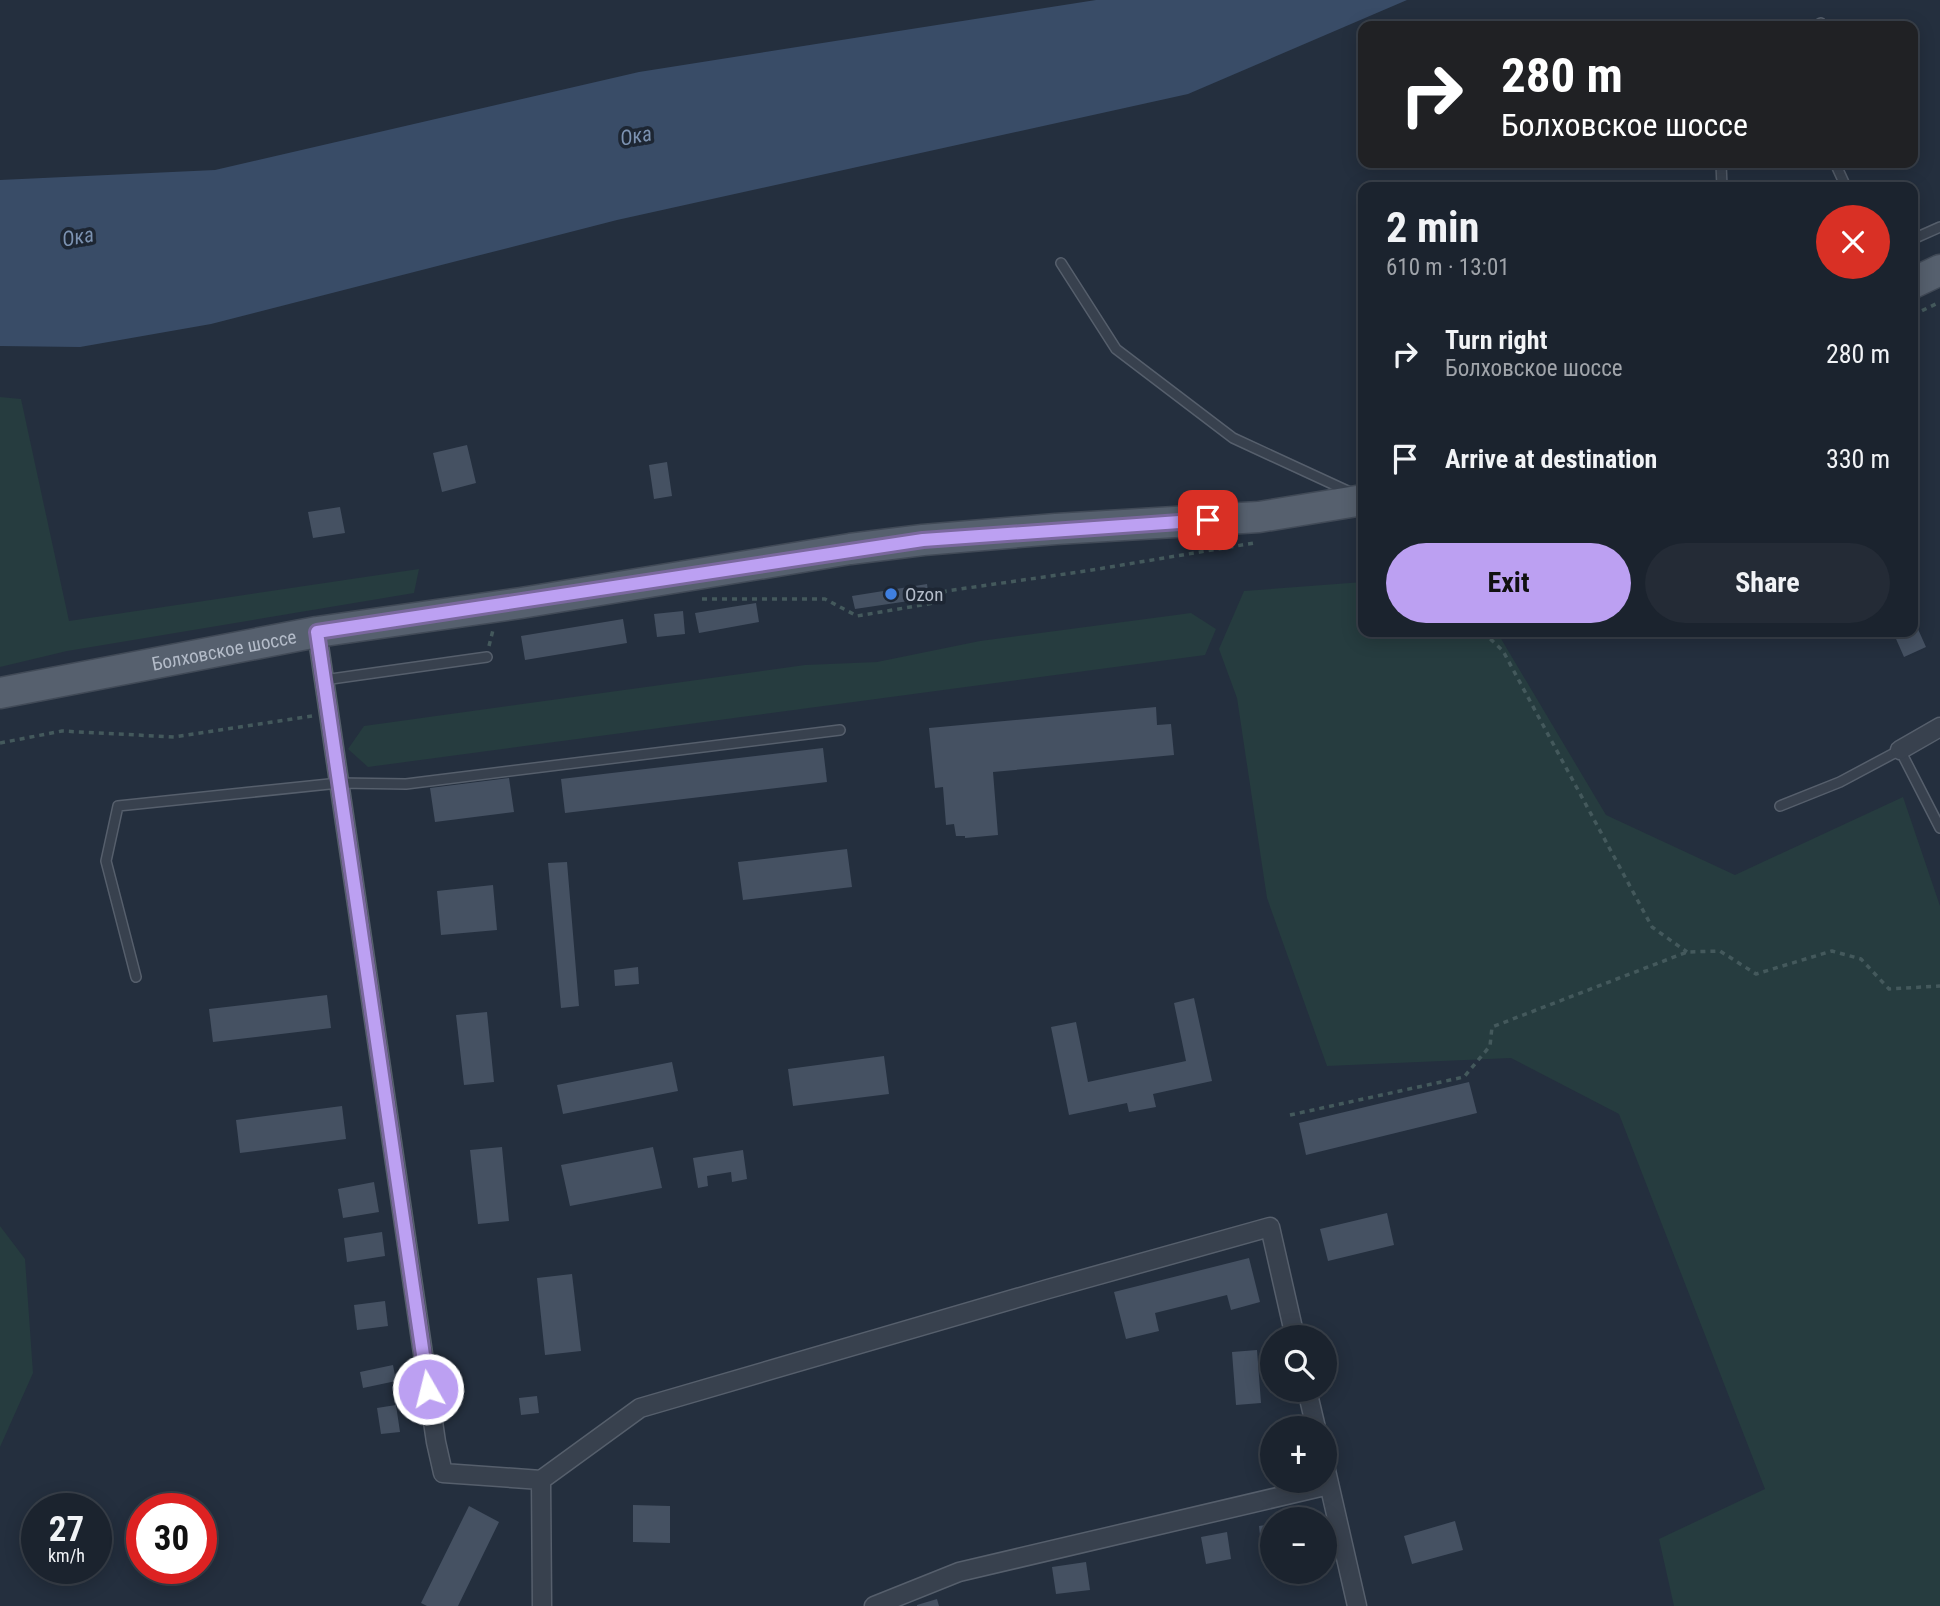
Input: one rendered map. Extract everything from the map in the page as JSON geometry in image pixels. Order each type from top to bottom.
[{"type":"main road","points":[[1918,281],[1940,270]]},
{"type":"main road","name":"Болховское шоссе","points":[[0,693],[317,632],[923,540],[1259,517],[1358,500]]},
{"type":"street","points":[[317,632],[433,1429],[443,1473],[541,1480],[640,1408],[1270,1227],[1292,1325]]},
{"type":"street","points":[[1900,750],[1940,727]]},
{"type":"street","points":[[541,1480],[542,1606]]},
{"type":"street","points":[[874,1606],[959,1572],[1295,1493]]},
{"type":"street","points":[[1331,1493],[1357,1606]]},
{"type":"lane","points":[[1918,237],[1940,227]]},
{"type":"lane","points":[[1061,263],[1116,349],[1233,438],[1358,497]]},
{"type":"lane","points":[[324,680],[487,657]]},
{"type":"lane","points":[[136,977],[106,861],[118,806],[339,783],[406,784],[841,730]]},
{"type":"lane","points":[[1780,807],[1840,782],[1900,750],[1940,828]]},
{"type":"path","points":[[1918,313],[1940,302]]},
{"type":"path","points":[[690,601],[825,599],[857,616],[934,603],[946,591],[1086,571],[1261,541]]},
{"type":"path","points":[[487,657],[494,625]]},
{"type":"path","points":[[1488,637],[1503,651],[1652,927],[1687,951]]},
{"type":"path","points":[[0,744],[62,732],[174,737],[328,713]]},
{"type":"path","points":[[1290,1115],[1464,1077],[1490,1046],[1492,1027],[1687,951],[1720,951],[1756,974],[1832,951],[1861,959],[1889,989],[1940,986]]},
{"type":"green space","points":[[0,397],[21,399],[69,621],[419,569],[414,593],[67,651],[0,667]]},
{"type":"green space","points":[[1358,582],[1358,637],[1500,637],[1606,815],[1735,875],[1903,797],[1940,906],[1940,1606],[1674,1606],[1659,1539],[1765,1489],[1619,1114],[1511,1058],[1327,1066],[1267,898],[1237,698],[1219,649],[1244,591]]},
{"type":"green space","points":[[1191,613],[1216,629],[1205,655],[368,767],[348,749],[364,726],[805,665],[877,662],[980,641]]},
{"type":"green space","points":[[0,1226],[25,1259],[33,1373],[0,1447]]},
{"type":"water","name":"Ока","points":[[1096,0],[1407,0],[1188,94],[617,220],[211,324],[80,347],[0,346],[0,180],[215,170],[639,72]]},
{"type":"building","points":[[467,445],[476,483],[442,492],[433,453]]},
{"type":"building","points":[[667,462],[672,496],[654,499],[649,465]]},
{"type":"building","points":[[340,507],[345,533],[313,538],[308,512]]},
{"type":"building","points":[[927,584],[929,598],[855,609],[852,596]]},
{"type":"building","points":[[756,603],[759,622],[699,633],[695,613]]},
{"type":"building","points":[[683,611],[685,634],[657,637],[654,614]]},
{"type":"building","points":[[623,619],[627,643],[525,660],[521,636]]},
{"type":"building","points":[[1918,629],[1926,647],[1904,657],[1895,637],[1918,637]]},
{"type":"building","points":[[1156,707],[1157,725],[1171,724],[1174,755],[993,772],[998,835],[965,838],[956,836],[954,824],[946,825],[943,787],[935,788],[929,728]]},
{"type":"building","points":[[823,748],[827,782],[565,813],[561,779]]},
{"type":"building","points":[[509,778],[514,812],[435,822],[430,788]]},
{"type":"building","points":[[847,849],[852,887],[743,900],[738,862]]},
{"type":"building","points":[[567,862],[579,1006],[561,1008],[548,863]]},
{"type":"building","points":[[493,885],[497,930],[441,935],[437,891]]},
{"type":"building","points":[[638,967],[639,984],[615,986],[614,970]]},
{"type":"building","points":[[327,995],[331,1028],[213,1042],[209,1009]]},
{"type":"building","points":[[1194,998],[1212,1081],[1153,1094],[1156,1107],[1129,1112],[1127,1103],[1069,1115],[1051,1027],[1076,1022],[1088,1082],[1186,1061],[1174,1003]]},
{"type":"building","points":[[487,1012],[494,1082],[464,1085],[456,1015]]},
{"type":"building","points":[[884,1056],[889,1094],[793,1106],[788,1069]]},
{"type":"building","points":[[672,1062],[678,1091],[563,1114],[557,1085]]},
{"type":"building","points":[[1469,1082],[1477,1113],[1306,1155],[1299,1123]]},
{"type":"building","points":[[342,1106],[346,1139],[240,1153],[236,1120]]},
{"type":"building","points":[[502,1147],[509,1221],[478,1224],[470,1150]]},
{"type":"building","points":[[653,1147],[662,1188],[570,1206],[561,1165]]},
{"type":"building","points":[[743,1150],[747,1179],[732,1182],[731,1172],[707,1176],[708,1186],[698,1188],[693,1158]]},
{"type":"building","points":[[374,1182],[379,1212],[343,1218],[338,1189]]},
{"type":"building","points":[[1387,1213],[1394,1245],[1328,1261],[1320,1229]]},
{"type":"building","points":[[382,1232],[385,1256],[347,1262],[344,1238]]},
{"type":"building","points":[[1249,1258],[1260,1302],[1231,1310],[1227,1295],[1155,1313],[1159,1331],[1126,1339],[1114,1292]]},
{"type":"building","points":[[572,1274],[581,1351],[545,1355],[537,1278]]},
{"type":"building","points":[[385,1301],[388,1326],[357,1330],[354,1305]]},
{"type":"building","points":[[1257,1350],[1261,1403],[1236,1405],[1232,1352]]},
{"type":"building","points":[[393,1365],[396,1381],[363,1388],[360,1372]]},
{"type":"building","points":[[537,1396],[539,1413],[521,1415],[519,1398]]},
{"type":"building","points":[[396,1405],[400,1432],[381,1434],[377,1408]]},
{"type":"building","points":[[633,1505],[670,1506],[670,1543],[633,1542]]},
{"type":"building","points":[[469,1506],[499,1522],[458,1606],[427,1606],[421,1603]]},
{"type":"building","points":[[1455,1521],[1463,1550],[1412,1564],[1404,1536]]},
{"type":"building","points":[[1227,1532],[1231,1559],[1206,1564],[1201,1537]]},
{"type":"building","points":[[1086,1562],[1090,1590],[1056,1594],[1052,1567]]},
{"type":"building","points":[[937,1599],[939,1606],[917,1606],[917,1605]]},
{"type":"place","name":"Ozon","points":[[891,594]]},
{"type":"route","points":[[428,1389],[317,632],[923,540],[1208,520]]}]
